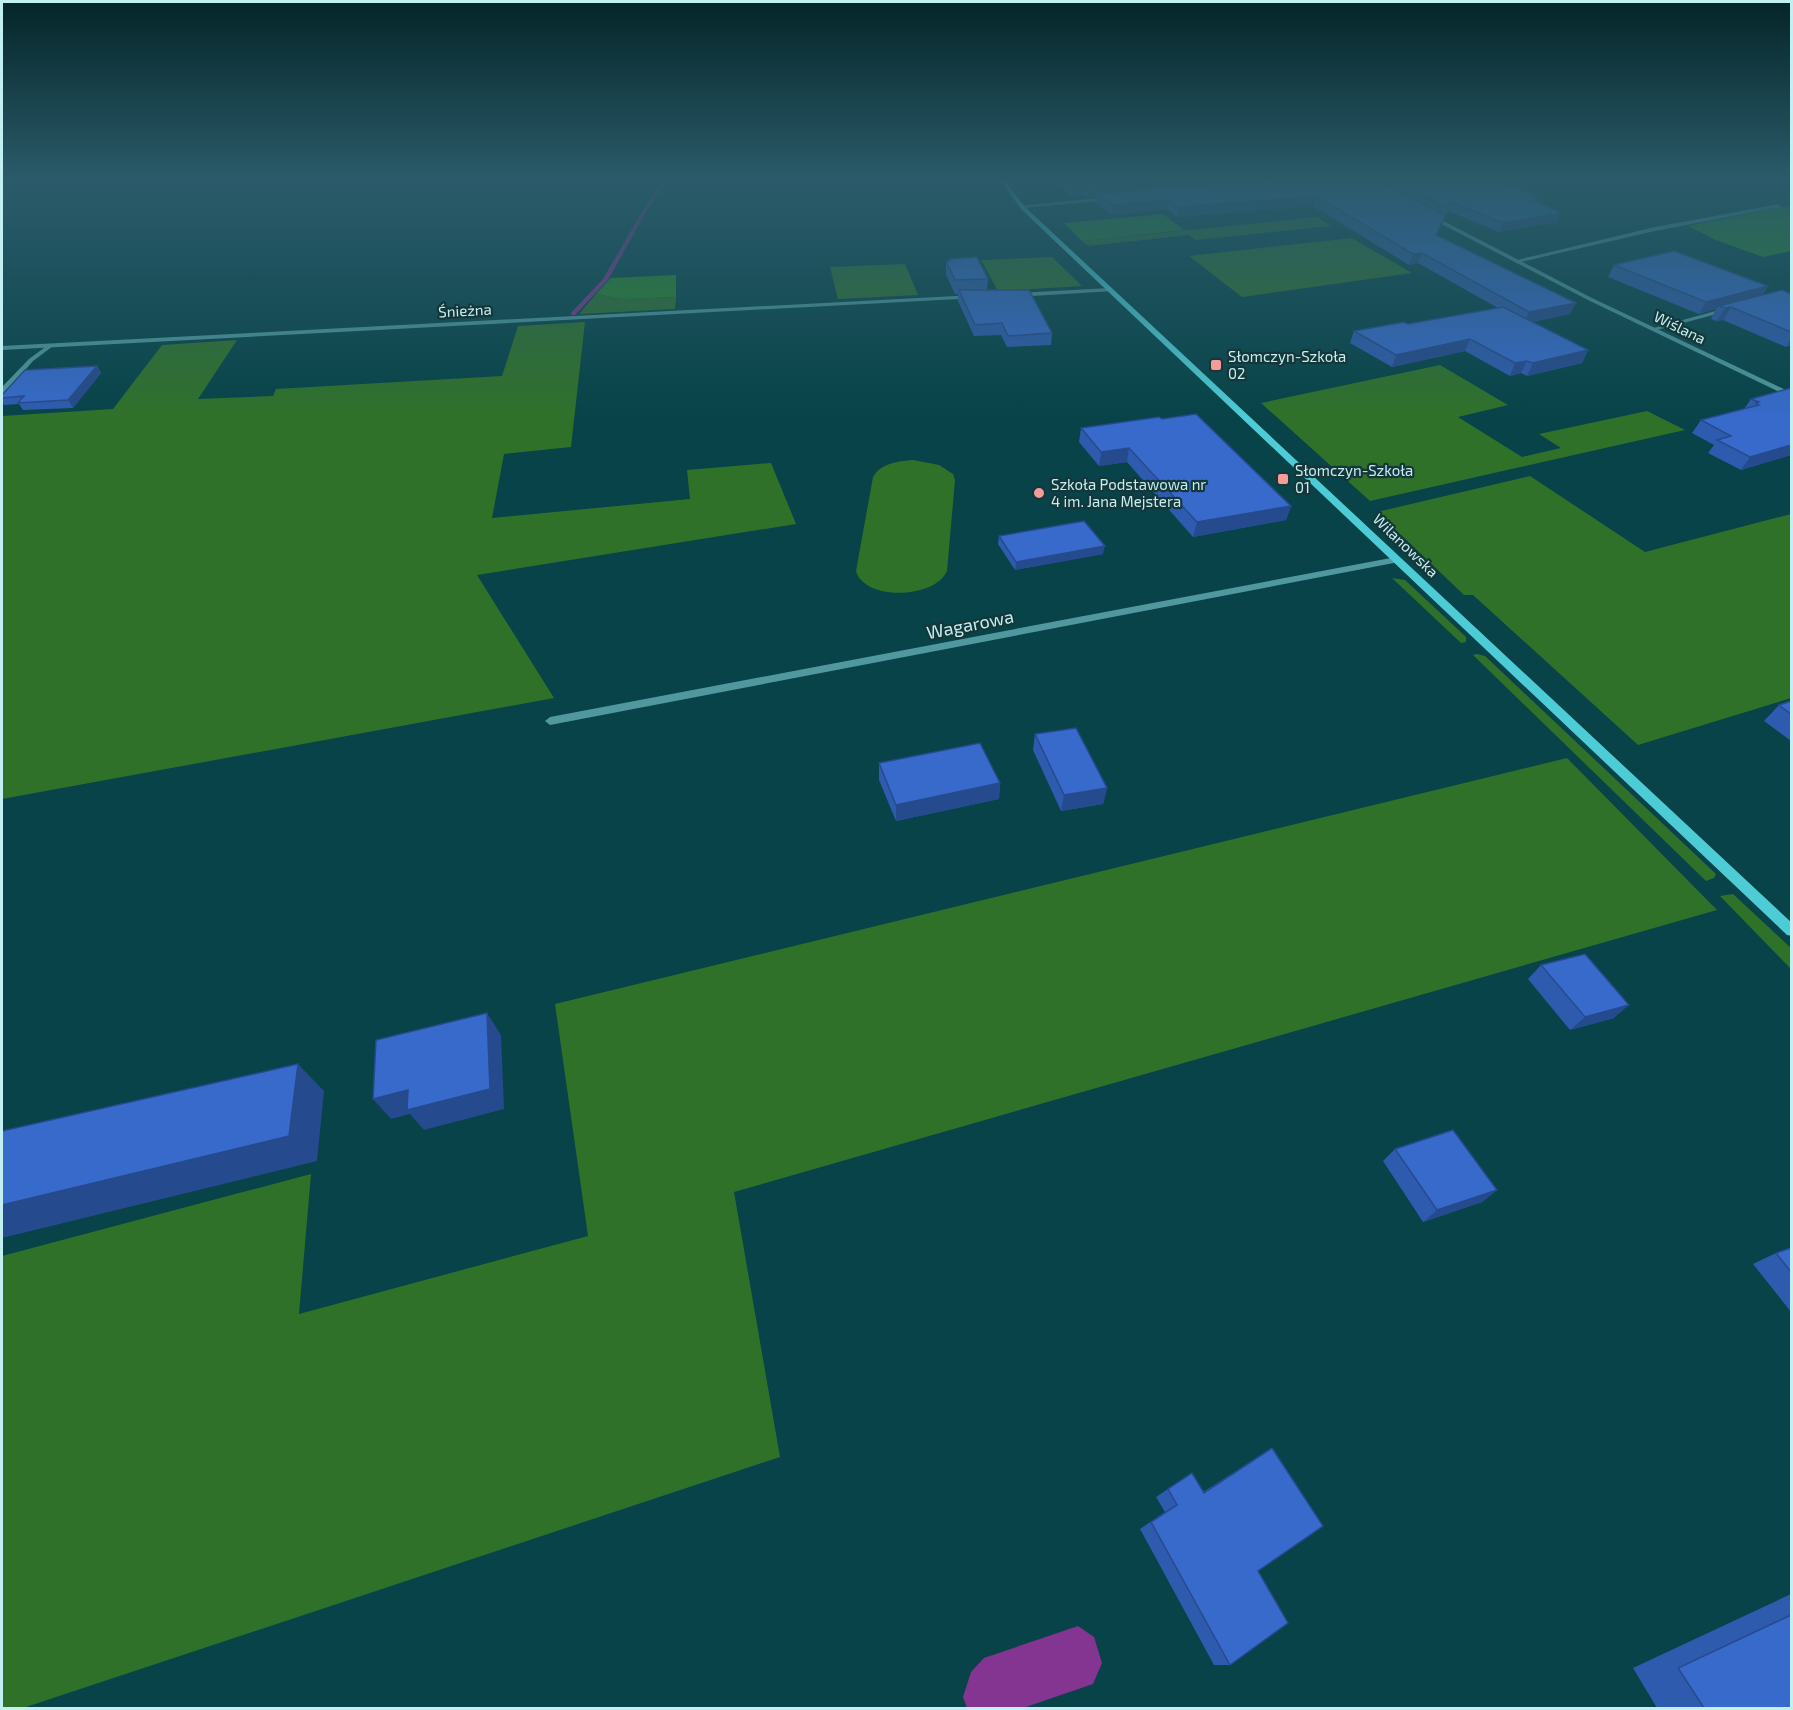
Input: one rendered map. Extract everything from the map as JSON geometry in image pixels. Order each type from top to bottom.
[{"type":"main road","name":"Wilanowska","points":[[1079,260],[1303,468],[1396,560],[1791,931]]},
{"type":"street","points":[[1516,261],[1521,260]]},
{"type":"street","name":"Wiślana","points":[[1516,261],[1791,396]]},
{"type":"street","points":[[1003,295],[1111,290]]},
{"type":"street","name":"Śnieżna","points":[[2,348],[980,297]]},
{"type":"street","points":[[1653,329],[1740,306]]},
{"type":"street","points":[[2,391],[31,360],[50,346]]},
{"type":"street","name":"Wagarowa","points":[[550,721],[1396,560]]},
{"type":"green space","points":[[981,260],[1055,260],[1082,286],[998,291]]},
{"type":"green space","points":[[1194,260],[1389,260],[1412,273],[1242,297]]},
{"type":"green space","points":[[905,264],[918,295],[838,299],[830,267]]},
{"type":"green space","points":[[676,275],[676,297],[622,299],[596,294],[611,278]]},
{"type":"green space","points":[[596,294],[622,299],[676,297],[675,309],[579,314]]},
{"type":"green space","points":[[585,322],[571,447],[504,454],[492,518],[690,499],[687,470],[771,463],[796,524],[477,575],[554,698],[2,799],[2,416],[113,409],[162,345],[237,340],[198,399],[273,396],[276,389],[502,376],[518,326]]},
{"type":"green space","points":[[1440,365],[1508,405],[1458,417],[1522,457],[1561,448],[1539,434],[1647,411],[1685,430],[1370,501],[1261,403]]},
{"type":"green space","points":[[913,460],[939,465],[953,474],[955,480],[947,571],[940,580],[929,587],[900,593],[885,592],[872,588],[862,581],[856,571],[873,477],[885,466]]},
{"type":"green space","points":[[1530,476],[1645,552],[1791,514],[1791,698],[1638,745],[1473,595],[1464,595],[1377,512]]},
{"type":"green space","points":[[1392,578],[1405,580],[1466,637],[1466,642],[1461,643]]},
{"type":"green space","points":[[1473,655],[1485,656],[1716,874],[1714,878],[1706,881]]},
{"type":"green space","points":[[1567,758],[1717,910],[734,1192],[780,1457],[23,1708],[2,1708],[2,1256],[311,1174],[299,1314],[588,1236],[555,1004]]},
{"type":"green space","points":[[1733,894],[1791,948],[1791,969],[1720,896]]},
{"type":"shaded area","points":[[1078,1626],[1094,1637],[1102,1663],[1093,1684],[1023,1708],[967,1708],[963,1697],[971,1672],[984,1658]]},
{"type":"building","points":[[978,260],[988,279],[955,280],[946,261]]},
{"type":"building","points":[[1434,260],[1487,260],[1576,303],[1529,312]]},
{"type":"building","points":[[1636,260],[1698,260],[1768,286],[1706,302],[1614,265]]},
{"type":"building","points":[[959,290],[1029,290],[1052,333],[1008,336],[1002,323],[975,325]]},
{"type":"building","points":[[1782,290],[1791,294],[1791,332],[1731,307],[1719,306]]},
{"type":"building","points":[[1503,307],[1588,350],[1533,363],[1527,361],[1515,363],[1470,339],[1396,355],[1354,331],[1404,322],[1408,324]]},
{"type":"building","points":[[97,366],[68,400],[18,403],[24,396],[2,398],[2,395],[25,370]]},
{"type":"building","points":[[1791,388],[1791,445],[1750,457],[1717,440],[1731,436],[1701,420],[1759,405],[1756,403],[1759,402],[1751,399]]},
{"type":"building","points":[[1196,414],[1291,506],[1197,522],[1129,448],[1101,452],[1081,428]]},
{"type":"building","points":[[1084,521],[1105,546],[1016,562],[999,536]]},
{"type":"building","points":[[1791,701],[1791,714],[1779,705]]},
{"type":"building","points":[[1076,728],[1107,788],[1064,795],[1035,734]]},
{"type":"building","points":[[980,743],[1000,783],[896,805],[879,763]]},
{"type":"building","points":[[1585,954],[1629,1005],[1585,1017],[1541,965]]},
{"type":"building","points":[[487,1013],[490,1089],[407,1110],[408,1090],[373,1099],[376,1040]]},
{"type":"building","points":[[298,1064],[289,1136],[2,1205],[2,1131]]},
{"type":"building","points":[[1453,1130],[1497,1190],[1437,1210],[1395,1149]]},
{"type":"building","points":[[1791,1248],[1791,1272],[1776,1253]]},
{"type":"building","points":[[1272,1448],[1323,1526],[1258,1571],[1288,1623],[1230,1665],[1151,1522],[1177,1505],[1168,1489],[1192,1473],[1204,1493]]},
{"type":"building","points":[[1791,1615],[1791,1708],[1704,1708],[1678,1668]]},
{"type":"waterway","points":[[573,314],[605,280],[617,260]]},
{"type":"place","name":"Słomczyn-Szkoła 02","points":[[1216,365]]},
{"type":"place","name":"Słomczyn-Szkoła 01","points":[[1283,479]]},
{"type":"place","name":"Szkoła Podstawowa nr 4 im. Jana Mejstera","points":[[1039,493]]}]
